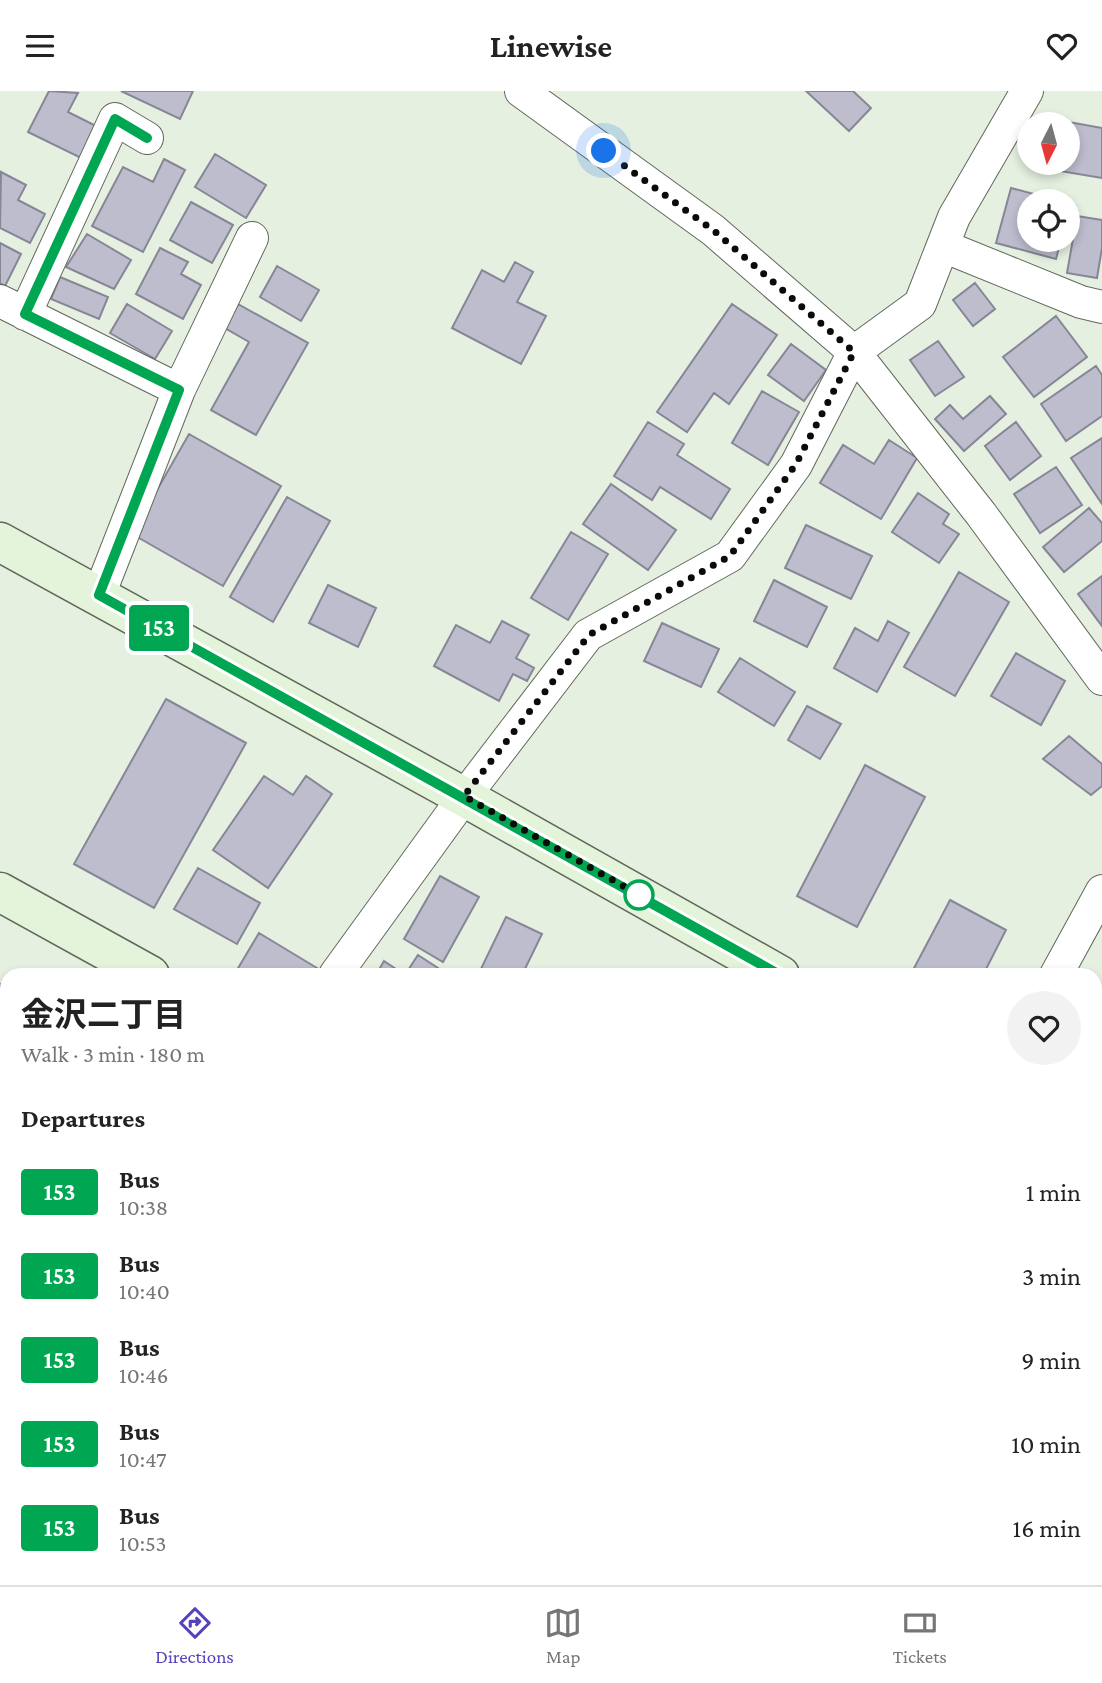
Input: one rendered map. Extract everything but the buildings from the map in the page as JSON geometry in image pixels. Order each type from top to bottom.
[{"type":"street","points":[[521,91],[713,230],[854,352],[981,514],[1102,680]]},
{"type":"street","points":[[340,968],[464,796],[589,635],[730,556],[796,464],[854,352],[920,304],[954,217],[1027,91]]},
{"type":"street","points":[[147,138],[115,119],[13,307],[179,390]]},
{"type":"street","points":[[99,595],[179,390],[252,238]]},
{"type":"street","points":[[943,246],[1091,305],[1102,334]]},
{"type":"street","points":[[0,542],[464,796],[768,968]]},
{"type":"street","points":[[1060,968],[1102,891]]},
{"type":"street","points":[[0,892],[137,968]]},
{"type":"bus line","name":"153","points":[[147,138],[115,119],[25,314],[179,390],[99,595],[464,796],[768,968]]},
{"type":"route","points":[[604,151],[713,230],[854,352],[796,464],[730,556],[589,635],[464,796],[639,895]]}]
